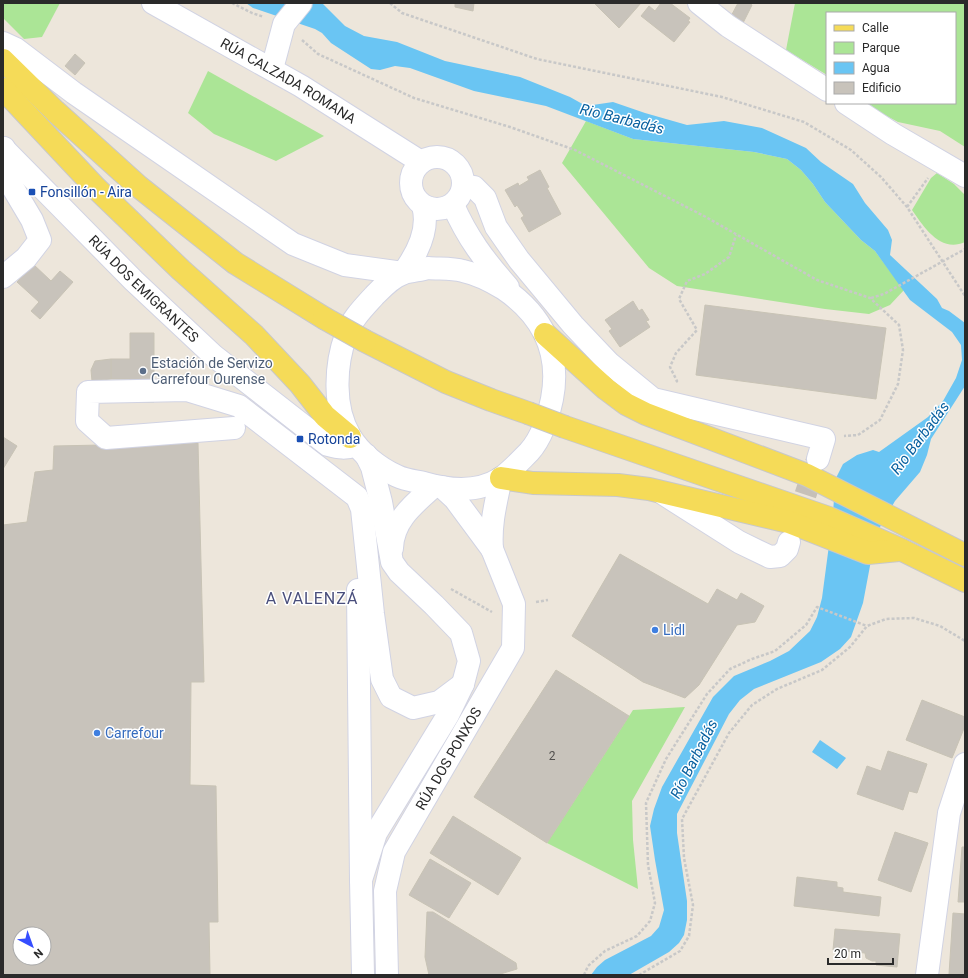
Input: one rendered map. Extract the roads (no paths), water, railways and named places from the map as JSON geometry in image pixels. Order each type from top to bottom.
[{"type":"main road","points":[[3,60],[55,111],[138,186],[235,263],[324,318],[365,341],[446,382],[565,427],[829,518],[902,550],[965,581]]},
{"type":"main road","points":[[3,89],[96,188],[181,270],[254,335],[300,384],[325,416],[358,445]]},
{"type":"main road","points":[[545,334],[606,389],[626,404],[650,406],[807,475],[965,555]]},
{"type":"main road","points":[[501,478],[533,483],[618,485],[648,489],[789,522],[868,553],[902,550]]},
{"type":"street","name":"RÚA CALZADA ROMANA","points":[[153,3],[308,90],[421,162]]},
{"type":"street","points":[[272,69],[284,24],[301,3]]},
{"type":"street","points":[[699,3],[728,26],[826,89]]},
{"type":"street","points":[[3,43],[16,49],[74,92],[293,244],[345,265],[403,273],[428,268],[462,271],[491,281],[519,300]]},
{"type":"street","points":[[848,104],[893,134],[965,176]]},
{"type":"street","points":[[3,148],[13,188],[32,220],[40,240],[26,258],[3,277]]},
{"type":"street","name":"RÚA DOS EMIGRANTES","points":[[3,148],[134,281],[214,356],[328,445],[344,448],[358,445]]},
{"type":"street","points":[[358,445],[382,468],[398,477],[438,487],[463,490],[488,485],[501,478],[531,450],[541,432],[551,407],[555,383],[553,355],[545,334],[532,314],[476,248],[462,225],[458,196],[462,177],[458,167],[450,160],[441,157],[430,158],[421,162],[414,170],[410,180],[411,190],[416,199],[424,206],[433,210],[444,209],[458,196],[474,187],[485,198],[496,227],[519,260],[573,325],[650,406],[824,439],[818,459]]},
{"type":"street","points":[[361,880],[376,833],[448,715],[463,684],[470,662],[461,633],[399,572],[392,562],[381,502],[372,467],[342,419],[338,403],[337,384],[340,357],[346,334],[364,306],[386,284],[403,273],[413,260],[420,244],[426,217],[424,206]]},
{"type":"street","points":[[234,428],[106,438],[87,421],[88,392],[186,390],[239,406],[357,497],[362,509],[373,614],[382,680],[391,697],[413,708],[439,702],[463,684]]},
{"type":"street","name":"RÚA DOS PONXOS","points":[[492,549],[492,517],[501,478]]},
{"type":"street","points":[[392,562],[394,532],[400,521],[419,500],[438,487]]},
{"type":"street","name":"RÚA DOS PONXOS","points":[[387,975],[385,891],[394,852],[513,648],[514,604],[492,549],[458,504],[438,487]]},
{"type":"street","points":[[662,493],[739,542],[770,557],[780,556],[787,549],[790,542]]},
{"type":"street","points":[[357,497],[363,975]]},
{"type":"street","points":[[927,975],[949,813],[965,764]]},
{"type":"water","points":[[246,3],[322,3],[345,26],[364,36],[397,42],[445,61],[520,77],[570,97],[586,106],[613,102],[687,125],[724,121],[762,128],[806,148],[821,162],[853,184],[865,203],[888,230],[892,240],[890,255],[937,299],[942,308],[949,311],[965,323],[965,386],[931,439],[927,455],[920,472],[895,501],[876,534],[863,603],[851,637],[840,649],[821,662],[754,689],[740,700],[729,714],[677,814],[677,833],[687,901],[687,920],[684,935],[679,943],[669,952],[629,975],[591,975],[605,960],[651,936],[659,927],[664,910],[650,826],[662,787],[713,697],[734,676],[770,661],[789,651],[810,631],[817,617],[822,598],[833,515],[835,480],[843,464],[857,455],[873,450],[879,452],[928,417],[943,401],[956,378],[962,360],[961,345],[952,332],[910,300],[875,251],[861,240],[825,202],[801,170],[787,159],[754,152],[633,139],[546,106],[474,91],[410,68],[395,66],[380,70],[371,69],[331,43],[322,33],[315,29],[253,8]]},
{"type":"water","points":[[820,740],[846,758],[837,769],[812,752]]},
{"type":"tunnel","points":[[795,526],[817,460]]},
{"type":"place","name":"Fonsillón - Aira","points":[[32,192]]},
{"type":"place","name":"Estación de Servizo Carrefour Ourense","points":[[143,371]]},
{"type":"place","name":"Rotonda","points":[[300,439]]},
{"type":"place","name":"Lidl","points":[[655,630]]},
{"type":"place","name":"Carrefour","points":[[97,733]]},
{"type":"district","name":"A VALENZÁ","points":[[312,598]]},
{"type":"water label","name":"Rio Barbadás","points":[[622,119]]},
{"type":"water label","name":"Rio Barbadás","points":[[920,438]]},
{"type":"water label","name":"Río Barbadás","points":[[694,759]]}]
